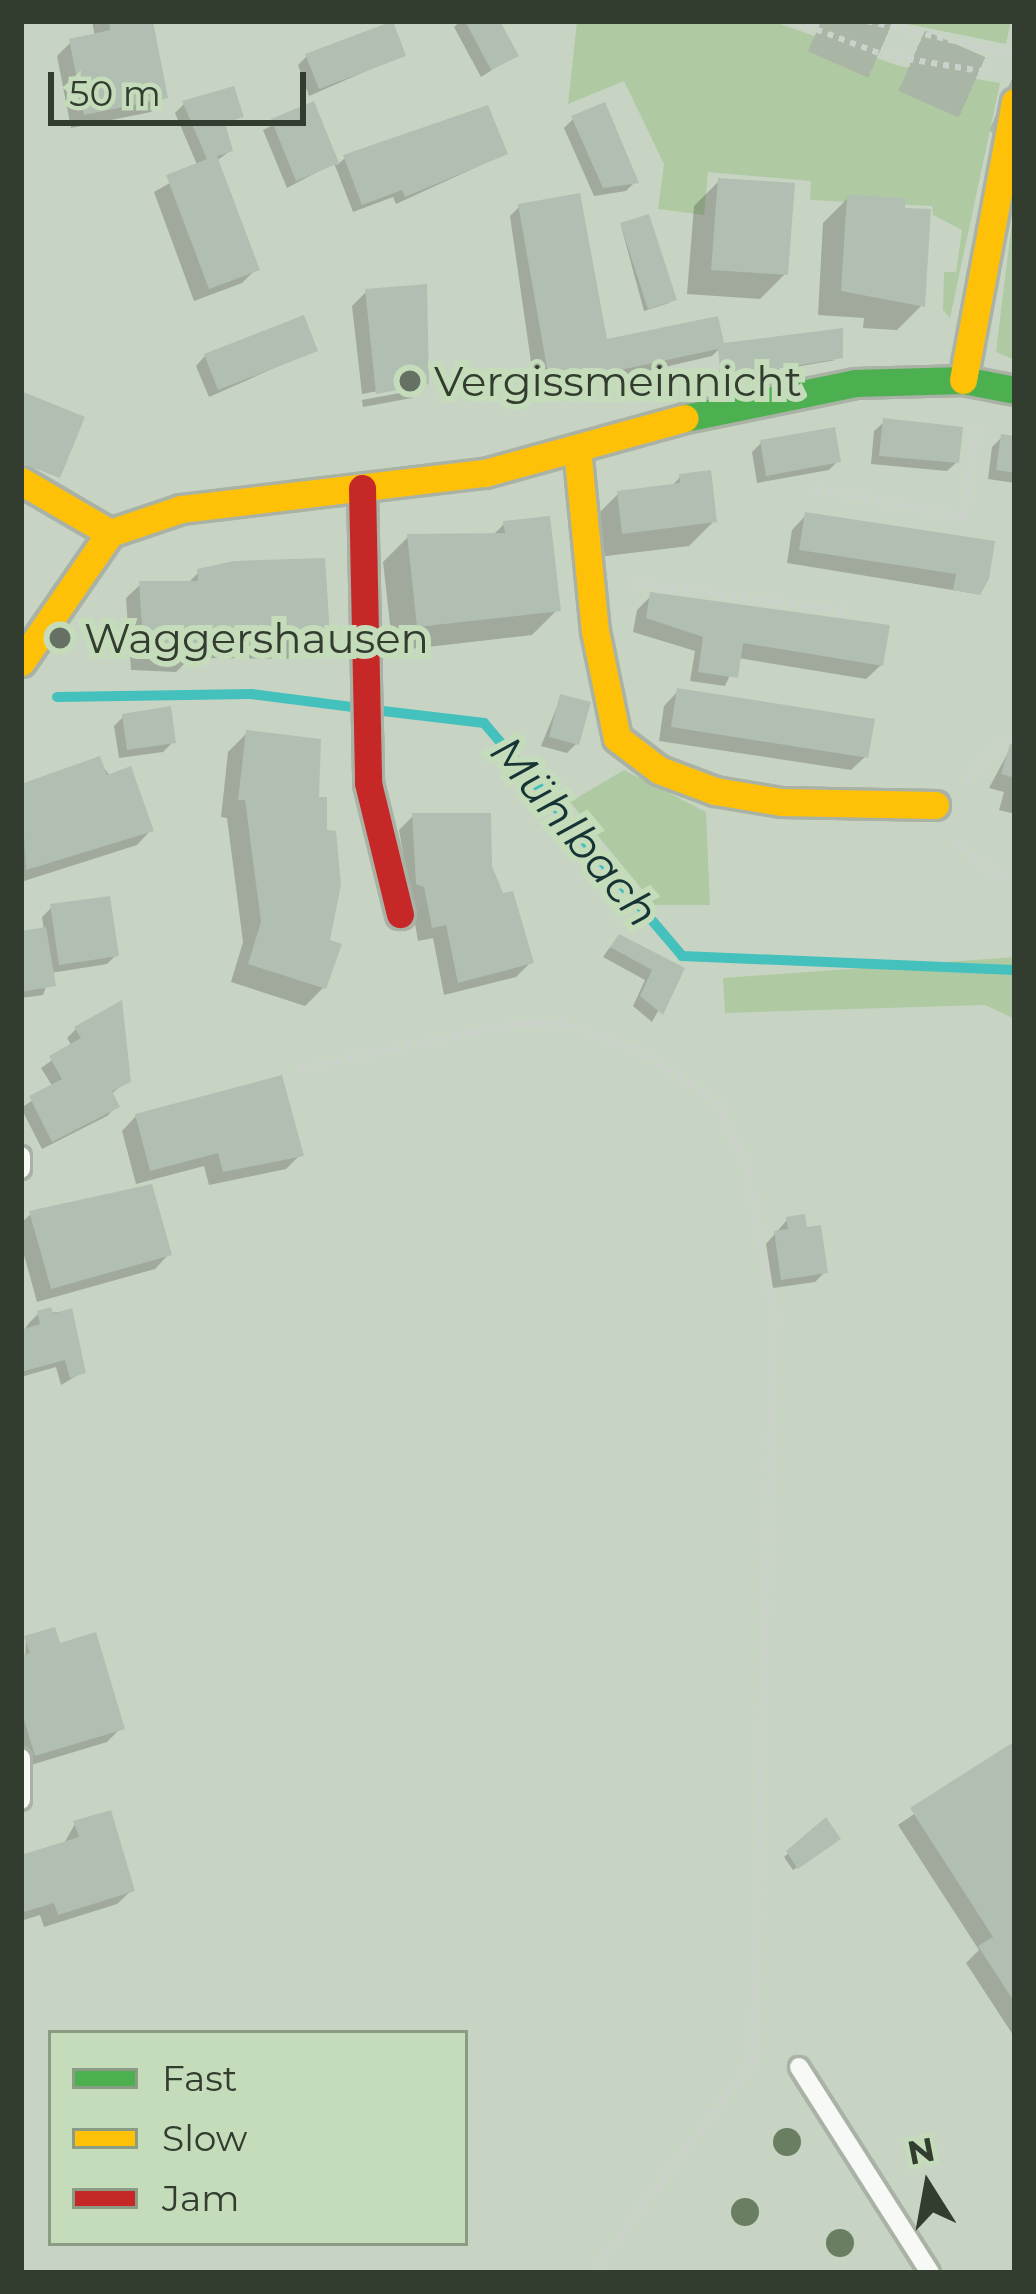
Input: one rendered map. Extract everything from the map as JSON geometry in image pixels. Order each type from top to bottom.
[{"type":"street","points":[[963,380],[1015,102]]},
{"type":"street","points":[[21,662],[110,533],[181,509],[485,473],[764,396],[855,382],[963,380],[1015,390]]},
{"type":"street","points":[[577,448],[590,577],[617,738],[659,770],[781,802],[935,805]]},
{"type":"street","points":[[21,482],[110,533]]},
{"type":"street","points":[[362,488],[368,783],[400,914]]},
{"type":"lane","points":[[21,1156],[21,1169]]},
{"type":"lane","points":[[21,1758],[21,1800]]},
{"type":"lane","points":[[799,2067],[930,2273]]},
{"type":"path","points":[[794,21],[884,55],[1002,74]]},
{"type":"path","points":[[867,21],[1015,55]]},
{"type":"path","points":[[815,489],[964,517],[979,404]]},
{"type":"path","points":[[590,577],[846,611]]},
{"type":"path","points":[[299,1069],[515,1024],[560,1022],[637,1049],[718,1102],[747,1169],[774,1311],[753,2061],[592,2273]]},
{"type":"green space","points":[[577,21],[772,21],[899,66],[1000,83],[950,318],[943,310],[944,272],[956,272],[962,230],[933,215],[932,206],[810,200],[811,181],[708,172],[704,215],[658,209],[664,164],[624,81],[568,104]]},
{"type":"green space","points":[[893,21],[1011,21],[1006,44]]},
{"type":"green space","points":[[1015,197],[1015,360],[996,352]]},
{"type":"green space","points":[[624,770],[706,812],[710,905],[655,905],[570,802]]},
{"type":"green space","points":[[1015,957],[1015,1019],[985,1005],[725,1013],[723,978]]},
{"type":"building","points":[[109,21],[153,21],[168,98],[84,115],[69,39],[110,30]]},
{"type":"building","points":[[393,21],[406,56],[319,89],[305,54]]},
{"type":"building","points":[[465,21],[500,21],[519,56],[491,70]]},
{"type":"building","points":[[234,86],[244,117],[225,123],[233,151],[217,156],[260,270],[209,289],[166,175],[207,159],[182,101]]},
{"type":"building","points":[[314,101],[339,163],[296,181],[271,119]]},
{"type":"building","points":[[605,102],[639,183],[603,188],[571,116]]},
{"type":"building","points":[[488,105],[508,154],[405,197],[402,190],[362,205],[343,155]]},
{"type":"building","points":[[718,178],[795,183],[788,275],[711,270]]},
{"type":"building","points":[[580,193],[607,339],[718,316],[724,343],[843,328],[843,358],[721,378],[718,349],[550,385],[518,204]]},
{"type":"building","points":[[847,195],[906,198],[905,208],[931,209],[925,307],[841,291]]},
{"type":"building","points":[[649,214],[677,300],[648,309],[620,223]]},
{"type":"building","points":[[427,284],[429,384],[376,394],[365,289]]},
{"type":"building","points":[[304,315],[318,351],[218,390],[204,354]]},
{"type":"building","points":[[21,391],[85,417],[60,478],[21,463]]},
{"type":"building","points":[[883,418],[963,427],[959,463],[879,456]]},
{"type":"building","points":[[835,427],[841,462],[766,476],[760,440]]},
{"type":"building","points":[[1001,434],[1015,436],[1015,473],[996,470]]},
{"type":"building","points":[[711,470],[717,522],[622,534],[617,491],[680,483],[679,474]]},
{"type":"building","points":[[805,512],[995,541],[989,579],[980,595],[953,590],[956,574],[799,550]]},
{"type":"building","points":[[550,516],[561,611],[417,627],[407,534],[505,533],[503,521]]},
{"type":"building","points":[[325,558],[330,635],[239,637],[240,645],[192,648],[193,659],[144,657],[139,581],[198,581],[197,569],[234,561]]},
{"type":"building","points":[[650,592],[890,625],[883,666],[743,643],[738,678],[698,672],[703,637],[646,618]]},
{"type":"building","points":[[677,688],[875,719],[868,758],[671,727]]},
{"type":"building","points":[[560,694],[591,702],[579,745],[549,737]]},
{"type":"building","points":[[171,706],[176,743],[127,750],[122,714]]},
{"type":"building","points":[[246,730],[321,739],[319,797],[327,797],[327,830],[336,831],[341,885],[330,940],[342,944],[326,989],[248,964],[261,922],[245,800],[238,800]]},
{"type":"building","points":[[1010,744],[1015,746],[1015,778],[1001,774]]},
{"type":"building","points":[[100,756],[107,775],[131,766],[154,831],[26,870],[21,784]]},
{"type":"building","points":[[412,813],[491,813],[492,866],[503,893],[513,891],[534,963],[458,983],[446,925],[432,928],[424,887],[416,884]]},
{"type":"building","points":[[110,896],[119,956],[59,965],[50,904]]},
{"type":"building","points":[[46,927],[56,986],[21,992],[21,931]]},
{"type":"building","points":[[619,934],[685,968],[663,1015],[640,996],[652,970],[610,947]]},
{"type":"building","points":[[122,1000],[131,1082],[112,1091],[120,1107],[52,1142],[29,1096],[62,1079],[49,1056],[81,1038],[74,1027]]},
{"type":"building","points":[[282,1075],[304,1156],[223,1172],[218,1153],[150,1171],[135,1114]]},
{"type":"building","points":[[152,1184],[172,1255],[51,1289],[29,1211]]},
{"type":"building","points":[[805,1214],[807,1227],[821,1225],[828,1273],[781,1280],[774,1231],[788,1229],[786,1217]]},
{"type":"building","points":[[51,1307],[53,1314],[72,1308],[86,1373],[70,1378],[65,1360],[21,1372],[21,1330],[40,1324],[37,1311]]},
{"type":"building","points":[[55,1627],[60,1643],[96,1632],[125,1729],[35,1756],[21,1710],[21,1655],[30,1653],[24,1636]]},
{"type":"building","points":[[1015,1741],[1015,2003],[978,1946],[993,1937],[910,1808]]},
{"type":"building","points":[[111,1810],[135,1891],[58,1915],[54,1903],[21,1913],[21,1855],[79,1837],[73,1821]]},
{"type":"building","points":[[826,1817],[841,1839],[798,1869],[786,1851]]},
{"type":"waterway","name":"Mühlbach","points":[[57,697],[251,694],[353,707]]},
{"type":"waterway","name":"Mühlbach","points":[[383,711],[484,723],[682,956],[1015,970]]},
{"type":"tunnel","points":[[821,21],[1015,106]]},
{"type":"traffic: fast","points":[[685,418],[855,383],[963,380],[1015,390]]},
{"type":"traffic: slow","points":[[963,380],[1015,102]]},
{"type":"traffic: slow","points":[[21,662],[110,533],[181,509],[485,473],[685,418]]},
{"type":"traffic: slow","points":[[577,448],[595,631],[617,738],[659,770],[715,791],[781,802],[935,805]]},
{"type":"traffic: slow","points":[[21,481],[110,533]]},
{"type":"traffic: jam","points":[[362,488],[368,783],[400,914]]},
{"type":"place","name":"Vergissmeinnicht","points":[[410,381]]},
{"type":"place","name":"Waggershausen","points":[[60,638]]}]
